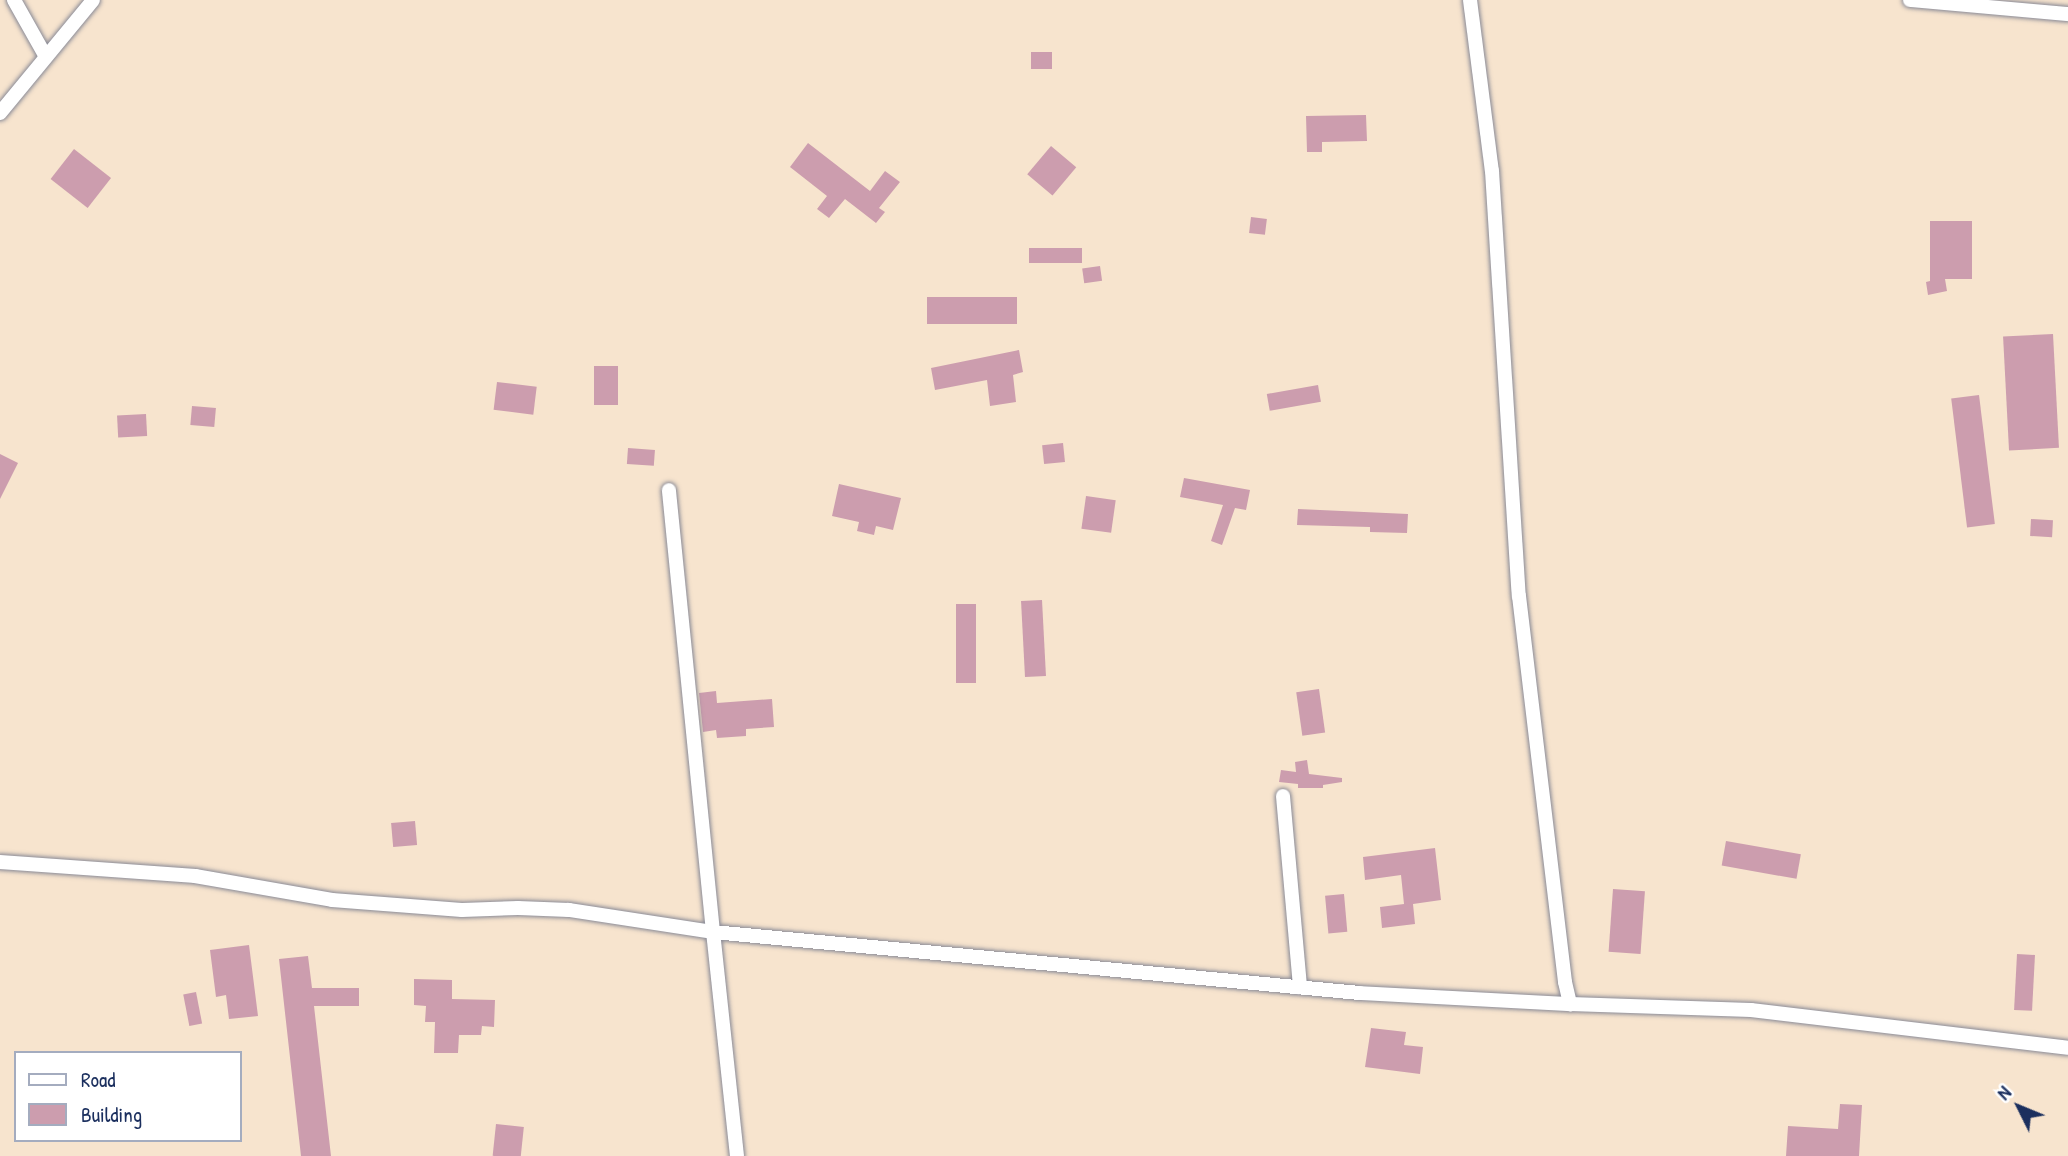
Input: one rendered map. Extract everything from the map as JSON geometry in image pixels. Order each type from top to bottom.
[{"type":"street","points":[[14,0],[46,57]]},
{"type":"street","points":[[0,113],[93,0]]},
{"type":"street","points":[[1470,0],[1492,171],[1519,596],[1563,968],[1570,1004]]},
{"type":"street","points":[[1910,0],[2068,14]]},
{"type":"street","points":[[669,490],[737,1156]]},
{"type":"street","points":[[1283,796],[1300,986]]},
{"type":"street","points":[[0,862],[195,876],[358,902],[462,911],[518,908],[569,910],[713,932],[1300,986],[1570,1004],[1751,1010],[2068,1048]]},
{"type":"building","points":[[1031,52],[1052,52],[1052,69],[1031,69]]},
{"type":"building","points":[[1366,115],[1367,141],[1322,142],[1322,152],[1307,152],[1306,116]]},
{"type":"building","points":[[808,143],[870,191],[885,171],[900,182],[879,208],[885,212],[876,223],[845,199],[829,218],[817,209],[827,196],[790,167]]},
{"type":"building","points":[[1051,146],[1076,167],[1052,196],[1027,174]]},
{"type":"building","points":[[74,149],[111,178],[88,208],[51,179]]},
{"type":"building","points":[[1251,217],[1267,219],[1265,235],[1249,233]]},
{"type":"building","points":[[1930,221],[1972,221],[1972,279],[1945,279],[1947,291],[1928,295],[1926,282],[1930,281]]},
{"type":"building","points":[[1029,248],[1082,248],[1082,263],[1029,263]]},
{"type":"building","points":[[1100,266],[1102,281],[1084,283],[1082,269]]},
{"type":"building","points":[[927,297],[1017,297],[1017,324],[927,324]]},
{"type":"building","points":[[2053,334],[2059,448],[2009,450],[2003,337]]},
{"type":"building","points":[[1019,350],[1023,372],[1013,375],[1016,402],[990,406],[987,380],[935,390],[931,368]]},
{"type":"building","points":[[594,366],[618,366],[618,405],[594,405]]},
{"type":"building","points":[[497,382],[537,387],[533,415],[494,410]]},
{"type":"building","points":[[1318,385],[1321,402],[1270,411],[1267,394]]},
{"type":"building","points":[[1979,395],[1995,524],[1967,527],[1951,398]]},
{"type":"building","points":[[192,406],[216,408],[214,427],[190,425]]},
{"type":"building","points":[[146,414],[147,436],[118,437],[117,416]]},
{"type":"building","points":[[1063,443],[1065,462],[1044,464],[1042,445]]},
{"type":"building","points":[[628,448],[655,450],[654,466],[627,464]]},
{"type":"building","points":[[0,454],[18,463],[0,499]]},
{"type":"building","points":[[1184,478],[1250,490],[1246,510],[1235,508],[1222,545],[1211,541],[1223,505],[1180,497]]},
{"type":"building","points":[[839,484],[901,498],[893,530],[876,526],[874,535],[857,531],[859,522],[832,516]]},
{"type":"building","points":[[1086,496],[1116,500],[1111,533],[1081,529]]},
{"type":"building","points":[[1298,509],[1408,514],[1407,533],[1370,532],[1370,527],[1297,525]]},
{"type":"building","points":[[2031,519],[2053,520],[2052,537],[2030,536]]},
{"type":"building","points":[[1042,600],[1046,676],[1025,677],[1021,601]]},
{"type":"building","points":[[956,604],[976,604],[976,683],[956,683]]},
{"type":"building","points":[[1319,689],[1325,733],[1302,736],[1296,692]]},
{"type":"building","points":[[716,691],[717,703],[772,699],[774,727],[746,729],[746,736],[717,738],[716,730],[703,732],[699,693]]},
{"type":"building","points":[[1307,760],[1309,774],[1342,778],[1342,782],[1323,785],[1323,788],[1298,788],[1298,784],[1279,782],[1281,770],[1296,772],[1295,762]]},
{"type":"building","points":[[415,821],[417,845],[393,847],[391,823]]},
{"type":"building","points":[[1726,841],[1801,854],[1797,879],[1722,866]]},
{"type":"building","points":[[1435,848],[1441,900],[1413,904],[1415,924],[1382,928],[1380,907],[1404,904],[1401,875],[1365,880],[1363,857]]},
{"type":"building","points":[[1613,889],[1645,891],[1641,954],[1609,952]]},
{"type":"building","points":[[1344,894],[1347,932],[1328,934],[1325,896]]},
{"type":"building","points":[[249,945],[258,1016],[229,1019],[226,995],[216,997],[210,950]]},
{"type":"building","points":[[2017,954],[2035,955],[2032,1011],[2014,1010]]},
{"type":"building","points":[[308,956],[312,988],[359,988],[359,1006],[314,1006],[331,1156],[301,1156],[279,959]]},
{"type":"building","points":[[414,979],[452,980],[452,999],[495,1000],[494,1027],[482,1026],[481,1035],[459,1035],[458,1053],[434,1053],[435,1022],[425,1022],[426,1006],[414,1005]]},
{"type":"building","points":[[196,992],[202,1023],[189,1026],[183,994]]},
{"type":"building","points":[[1371,1028],[1406,1032],[1404,1045],[1423,1047],[1420,1074],[1365,1067]]},
{"type":"building","points":[[1840,1104],[1862,1105],[1859,1156],[1786,1156],[1788,1126],[1838,1129]]},
{"type":"building","points":[[496,1124],[524,1127],[521,1156],[493,1156]]}]
